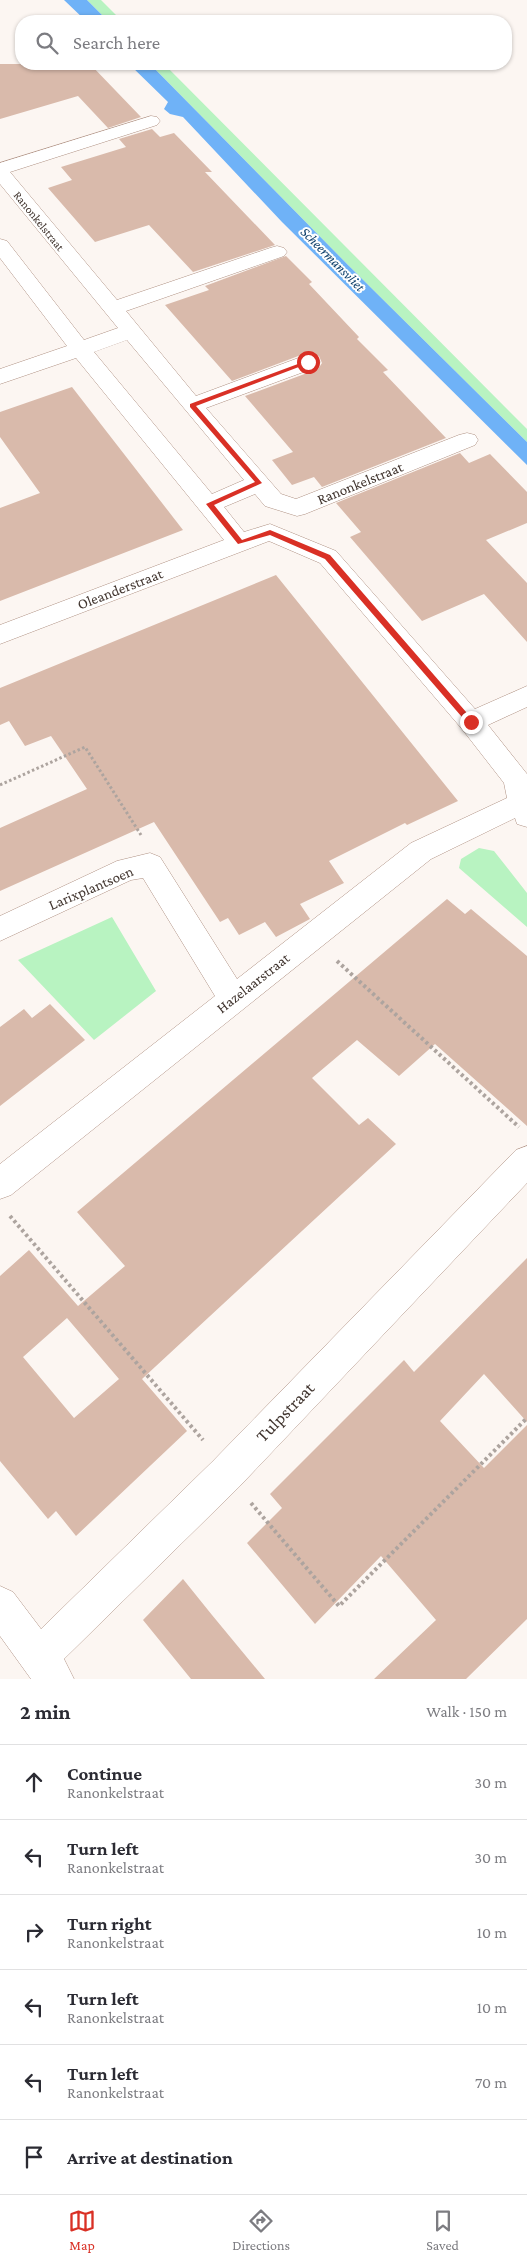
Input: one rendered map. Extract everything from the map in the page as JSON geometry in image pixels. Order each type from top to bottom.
[{"type":"street","name":"Ranonkelstraat","points":[[151,121],[1,175],[192,405],[274,500],[297,508],[467,440]]},
{"type":"street","points":[[0,246],[80,349],[210,504],[240,543],[270,532],[328,557],[471,722],[516,780],[524,810]]},
{"type":"street","points":[[112,309],[277,252]]},
{"type":"street","points":[[0,377],[131,331]]},
{"type":"street","points":[[192,405],[308,362]]},
{"type":"street","points":[[210,504],[259,483]]},
{"type":"street","name":"Oleanderstraat","points":[[0,635],[240,543]]},
{"type":"street","points":[[471,722],[527,696]]},
{"type":"street","name":"Hazelaarstraat","points":[[0,1184],[421,851],[524,810]]},
{"type":"street","name":"Larixplantsoen","points":[[0,929],[127,869],[150,865],[233,998]]},
{"type":"street","name":"Tulpstraat","points":[[47,1669],[226,1474],[527,1161]]},
{"type":"street","points":[[0,1605],[47,1669]]},
{"type":"path","points":[[0,785],[85,747],[146,844],[150,865]]},
{"type":"path","points":[[311,938],[520,1127]]},
{"type":"green space","points":[[87,0],[101,0],[116,15],[102,15]]},
{"type":"green space","points":[[156,70],[170,70],[527,429],[527,442],[348,265]]},
{"type":"green space","points":[[479,848],[494,851],[527,893],[527,927],[459,868],[461,859]]},
{"type":"green space","points":[[112,917],[156,991],[94,1040],[18,960]]},
{"type":"water","points":[[64,0],[87,0],[102,15],[80,15]]},
{"type":"water","name":"Scheermansvliet","points":[[135,70],[156,70],[348,265],[527,442],[527,465],[282,222],[183,117],[170,114],[164,109],[168,102]]},
{"type":"building","points":[[0,64],[15,64],[15,70],[96,70],[141,117],[108,128],[78,96],[0,119]]},
{"type":"building","points":[[152,129],[160,137],[174,133],[212,172],[205,172],[275,245],[193,272],[149,225],[95,242],[48,188],[72,180],[61,167],[126,147],[119,139]]},
{"type":"building","points":[[286,256],[312,282],[309,284],[359,337],[357,339],[388,370],[383,372],[446,438],[322,487],[314,477],[292,485],[272,460],[293,452],[245,396],[318,369],[322,363],[319,356],[309,353],[301,355],[232,381],[165,305],[209,290],[205,286]]},
{"type":"building","points":[[72,387],[183,530],[0,601],[0,508],[40,493],[0,437],[0,412]]},
{"type":"building","points":[[460,453],[469,463],[490,454],[527,492],[527,523],[486,540],[527,583],[527,642],[484,594],[422,621],[350,537],[361,532],[336,503]]},
{"type":"building","points":[[276,575],[458,801],[407,825],[405,823],[329,861],[344,883],[300,904],[310,919],[276,937],[265,922],[239,935],[228,918],[220,922],[154,822],[0,891],[0,828],[87,789],[51,736],[25,746],[9,721],[0,725],[0,688]]},
{"type":"building","points":[[447,899],[465,914],[471,909],[527,956],[527,1126],[435,1044],[399,1076],[357,1040],[312,1078],[359,1125],[368,1118],[396,1144],[142,1379],[187,1431],[76,1536],[56,1511],[48,1519],[0,1461],[0,1276],[29,1250],[78,1306],[125,1266],[77,1212]],"holes":[[[67,1318],[119,1379],[74,1418],[23,1357]]]},
{"type":"building","points":[[50,1004],[85,1040],[0,1106],[0,1027],[24,1009],[32,1018]]},
{"type":"building","points":[[527,1258],[527,1422],[484,1374],[440,1421],[484,1468],[527,1425],[527,1619],[466,1679],[374,1679],[436,1620],[381,1556],[315,1624],[247,1543],[282,1508],[270,1494],[404,1360],[414,1372]]},
{"type":"building","points":[[183,1579],[265,1679],[191,1679],[143,1620]]},
{"type":"route","points":[[308,362],[192,405],[259,483],[210,504],[240,543],[270,532],[328,557],[471,722]]}]
